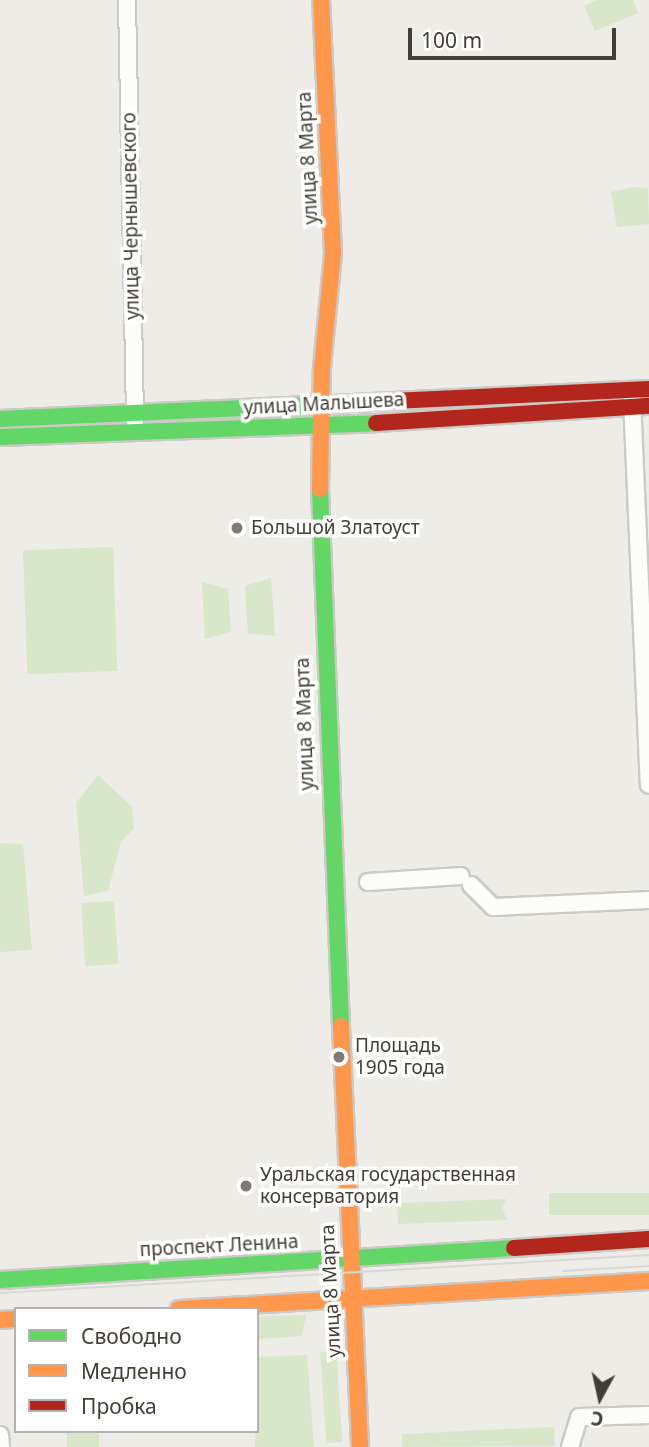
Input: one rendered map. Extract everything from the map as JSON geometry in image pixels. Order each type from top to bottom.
[{"type":"main road","name":"улица 8 Марта","points":[[321,0],[333,253],[321,427],[325,714],[360,1447]]},
{"type":"main road","name":"улица Малышева","points":[[0,419],[649,389]]},
{"type":"main road","name":"улица Малышева","points":[[0,437],[321,427],[641,406]]},
{"type":"main road","name":"проспект Ленина","points":[[0,1280],[649,1239]]},
{"type":"main road","points":[[211,1307],[649,1281]]},
{"type":"street","name":"улица Чернышевского","points":[[127,0],[135,432]]},
{"type":"street","points":[[631,390],[641,406],[649,785]]},
{"type":"street","points":[[368,882],[466,881],[493,907],[649,900]]},
{"type":"street","points":[[570,1447],[579,1418],[649,1415]]},
{"type":"street","points":[[0,1435],[1,1447]]},
{"type":"green space","points":[[597,0],[633,0],[638,13],[595,31],[584,6]]},
{"type":"green space","points":[[634,187],[648,188],[649,224],[617,227],[611,192]]},
{"type":"green space","points":[[113,547],[117,671],[27,674],[23,550]]},
{"type":"green space","points":[[271,578],[275,636],[248,633],[245,586]]},
{"type":"green space","points":[[202,582],[228,589],[231,632],[205,639]]},
{"type":"green space","points":[[98,775],[132,807],[134,828],[121,842],[108,891],[84,896],[76,803]]},
{"type":"green space","points":[[0,843],[23,844],[32,950],[0,952]]},
{"type":"green space","points":[[114,901],[118,964],[85,966],[81,903]]},
{"type":"green space","points":[[549,1193],[649,1193],[649,1215],[549,1215]]},
{"type":"green space","points":[[506,1199],[502,1208],[507,1220],[398,1224],[397,1203]]},
{"type":"green space","points":[[306,1315],[302,1336],[259,1339],[259,1317]]},
{"type":"green space","points":[[336,1351],[342,1442],[326,1443],[320,1352]]},
{"type":"green space","points":[[307,1355],[314,1447],[255,1447],[255,1433],[259,1433],[259,1357]]},
{"type":"green space","points":[[554,1427],[555,1446],[402,1447],[402,1434]]},
{"type":"green space","points":[[67,1433],[99,1433],[99,1447],[67,1447]]},
{"type":"tram line","points":[[0,1293],[649,1255]]},
{"type":"tram line","points":[[563,1271],[649,1266]]},
{"type":"traffic: fast","points":[[0,419],[371,402]]},
{"type":"traffic: fast","points":[[0,437],[376,423]]},
{"type":"traffic: fast","points":[[320,489],[341,1026]]},
{"type":"traffic: fast","points":[[0,1280],[514,1248]]},
{"type":"traffic: slow","points":[[320,489],[322,368],[333,253],[321,0]]},
{"type":"traffic: slow","points":[[341,1026],[360,1447]]},
{"type":"traffic: slow","points":[[213,1307],[649,1281]]},
{"type":"traffic: slow","points":[[0,1320],[14,1319]]},
{"type":"traffic: jam","points":[[371,402],[649,389]]},
{"type":"traffic: jam","points":[[376,423],[649,406]]},
{"type":"traffic: jam","points":[[514,1248],[649,1239]]},
{"type":"place","name":"Большой Златоуст","points":[[237,528]]},
{"type":"place","name":"Площадь 1905 года","points":[[339,1057]]},
{"type":"place","name":"Уральская государственная консерватория","points":[[246,1186]]}]
